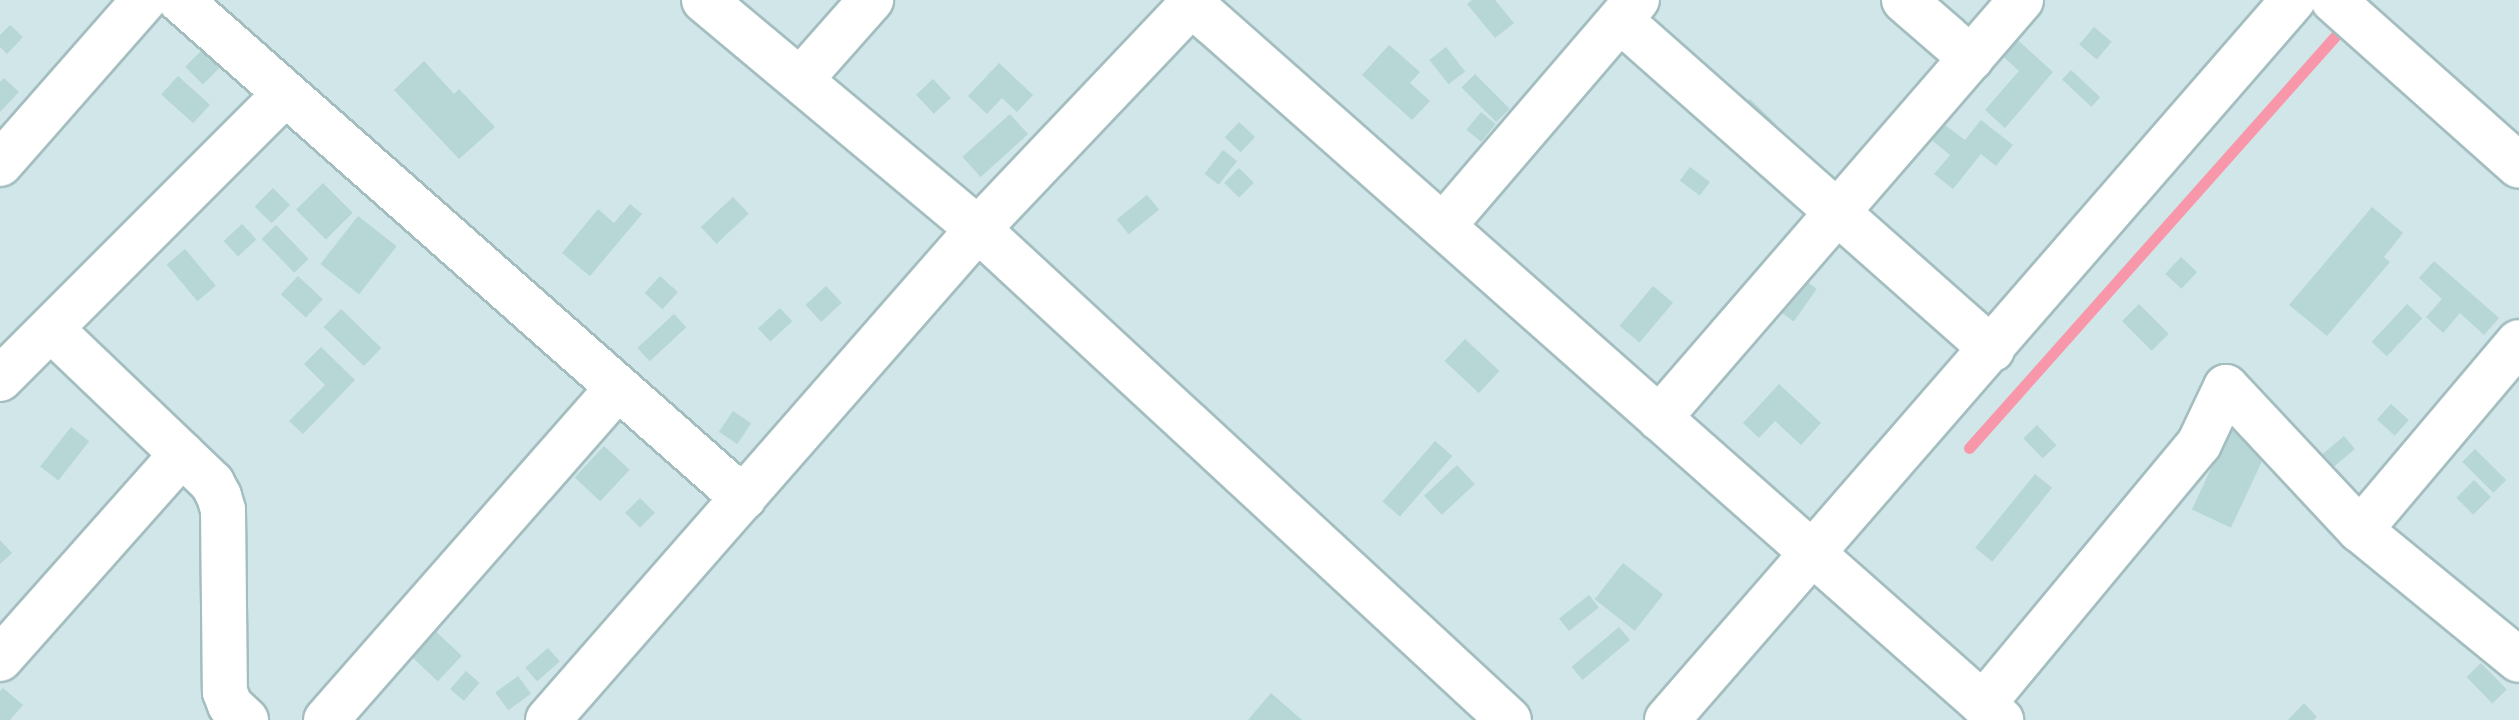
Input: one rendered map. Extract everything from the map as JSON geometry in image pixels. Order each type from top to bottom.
[{"type":"street","points":[[0,164],[144,0]]},
{"type":"street","points":[[180,0],[743,498]]},
{"type":"street","points":[[704,0],[978,229],[1509,720]]},
{"type":"street","points":[[801,79],[871,0]]},
{"type":"street","points":[[1904,0],[1971,58]]},
{"type":"street","points":[[1659,418],[2021,0]]},
{"type":"street","points":[[1667,720],[2293,0]]},
{"type":"street","points":[[2333,0],[2519,166]]},
{"type":"street","points":[[548,720],[978,229],[1191,1],[1992,712],[2199,444],[2226,387],[2360,530],[2519,660]]},
{"type":"street","points":[[1443,226],[1628,10],[1837,212],[1992,349]]},
{"type":"street","points":[[0,379],[285,94]]},
{"type":"street","points":[[51,329],[212,483],[223,510],[223,680],[230,705],[246,720]]},
{"type":"street","points":[[2360,530],[2519,342]]},
{"type":"street","points":[[326,720],[618,388]]},
{"type":"street","points":[[0,659],[182,454]]},
{"type":"shaded area","points":[[0,0],[2519,0],[2519,720],[0,720]]},
{"type":"building","points":[[1472,0],[1495,0],[1514,23],[1495,38],[1467,4]]},
{"type":"building","points":[[10,25],[23,37],[7,54],[0,47],[0,35]]},
{"type":"building","points":[[2094,27],[2112,42],[2097,59],[2079,45]]},
{"type":"building","points":[[2011,34],[2053,72],[2005,128],[1985,110],[2019,71],[1997,51]]},
{"type":"building","points":[[1389,45],[1420,72],[1410,83],[1430,101],[1412,120],[1362,75]]},
{"type":"building","points":[[205,47],[223,65],[203,84],[185,67]]},
{"type":"building","points":[[1446,47],[1465,71],[1449,84],[1429,60]]},
{"type":"building","points":[[424,61],[454,94],[459,89],[495,127],[459,159],[394,90]]},
{"type":"building","points":[[999,63],[1033,95],[1017,112],[1002,98],[987,114],[968,96]]},
{"type":"building","points":[[2071,70],[2100,97],[2091,107],[2062,80]]},
{"type":"building","points":[[1475,74],[1510,109],[1496,122],[1462,87]]},
{"type":"building","points":[[178,76],[210,105],[193,123],[161,95]]},
{"type":"building","points":[[4,78],[19,92],[0,112],[0,82]]},
{"type":"building","points":[[933,79],[951,98],[934,114],[916,95]]},
{"type":"building","points":[[1750,99],[1777,125],[1768,134],[1741,108]]},
{"type":"building","points":[[1481,112],[1496,124],[1481,142],[1467,130]]},
{"type":"building","points":[[1010,114],[1028,134],[981,177],[962,157]]},
{"type":"building","points":[[1981,120],[2013,145],[1996,166],[1981,154],[1953,189],[1934,174],[1950,155],[1928,137],[1941,122],[1965,140]]},
{"type":"building","points":[[1239,122],[1255,137],[1241,152],[1225,137]]},
{"type":"building","points":[[1223,150],[1237,161],[1219,185],[1205,174]]},
{"type":"building","points":[[1690,167],[1710,182],[1700,196],[1680,181]]},
{"type":"building","points":[[1239,168],[1254,183],[1239,198],[1224,183]]},
{"type":"building","points":[[323,183],[353,213],[326,240],[296,210]]},
{"type":"building","points":[[273,188],[290,205],[272,223],[255,206]]},
{"type":"building","points":[[1147,195],[1159,210],[1129,234],[1117,220]]},
{"type":"building","points":[[733,197],[749,214],[717,244],[701,227]]},
{"type":"building","points":[[630,204],[642,214],[590,276],[562,253],[598,209],[614,223]]},
{"type":"building","points":[[2372,207],[2403,233],[2384,257],[2390,262],[2327,336],[2289,305]]},
{"type":"building","points":[[358,216],[397,246],[359,294],[320,264]]},
{"type":"building","points":[[242,224],[256,239],[238,256],[224,241]]},
{"type":"building","points":[[276,225],[309,259],[294,273],[262,239]]},
{"type":"building","points":[[185,249],[216,286],[197,301],[167,264]]},
{"type":"building","points":[[2181,257],[2197,272],[2181,289],[2165,274]]},
{"type":"building","points":[[2434,261],[2499,318],[2484,335],[2460,313],[2443,333],[2426,317],[2442,299],[2419,278]]},
{"type":"building","points":[[1793,272],[1817,289],[1794,321],[1770,305]]},
{"type":"building","points":[[298,276],[323,299],[306,317],[281,294]]},
{"type":"building","points":[[660,276],[678,292],[662,309],[645,293]]},
{"type":"building","points":[[826,286],[842,303],[821,322],[806,305]]},
{"type":"building","points":[[1653,286],[1673,303],[1639,343],[1620,326]]},
{"type":"building","points":[[2139,304],[2169,334],[2152,351],[2122,321]]},
{"type":"building","points":[[2407,304],[2422,318],[2387,356],[2372,342]]},
{"type":"building","points":[[780,308],[792,321],[770,342],[758,328]]},
{"type":"building","points":[[341,309],[381,348],[364,366],[324,327]]},
{"type":"building","points":[[674,314],[686,327],[650,361],[637,348]]},
{"type":"building","points":[[1465,339],[1499,371],[1479,393],[1445,361]]},
{"type":"building","points":[[321,347],[355,380],[303,434],[289,421],[325,385],[304,364]]},
{"type":"building","points":[[1779,384],[1821,423],[1801,445],[1775,421],[1759,438],[1743,423]]},
{"type":"building","points":[[2391,404],[2409,420],[2395,436],[2377,420]]},
{"type":"building","points":[[733,411],[751,423],[737,444],[719,432]]},
{"type":"building","points":[[2037,425],[2056,445],[2043,458],[2023,438]]},
{"type":"building","points":[[71,427],[89,441],[58,481],[40,466]]},
{"type":"building","points":[[2230,428],[2269,446],[2231,528],[2192,510]]},
{"type":"building","points":[[2344,436],[2355,449],[2330,470],[2319,457]]},
{"type":"building","points":[[1435,441],[1452,456],[1400,516],[1383,501]]},
{"type":"building","points":[[604,446],[630,470],[600,501],[575,477]]},
{"type":"building","points":[[2475,449],[2506,480],[2493,493],[2462,462]]},
{"type":"building","points":[[1457,465],[1475,484],[1442,515],[1424,496]]},
{"type":"building","points":[[2035,474],[2052,488],[1992,562],[1975,548]]},
{"type":"building","points":[[2474,480],[2491,497],[2473,515],[2456,498]]},
{"type":"building","points":[[640,498],[655,513],[640,528],[625,513]]},
{"type":"building","points":[[0,540],[12,553],[0,564]]},
{"type":"building","points":[[1623,563],[1663,594],[1635,631],[1595,599]]},
{"type":"building","points":[[1589,595],[1599,608],[1569,631],[1559,618]]},
{"type":"building","points":[[431,627],[462,656],[438,681],[407,653]]},
{"type":"building","points":[[1619,627],[1630,640],[1582,680],[1572,667]]},
{"type":"building","points":[[548,648],[560,662],[537,681],[525,668]]},
{"type":"building","points":[[2481,663],[2507,690],[2492,704],[2467,677]]},
{"type":"building","points":[[466,671],[480,683],[464,701],[450,689]]},
{"type":"building","points":[[518,676],[531,694],[508,710],[495,692]]},
{"type":"building","points":[[3,688],[23,705],[10,720],[0,720],[0,691]]},
{"type":"building","points":[[1271,693],[1302,720],[1248,720]]},
{"type":"building","points":[[2304,703],[2317,717],[2314,720],[2288,720]]},
{"type":"waterway","points":[[1969,448],[2346,24]]}]
